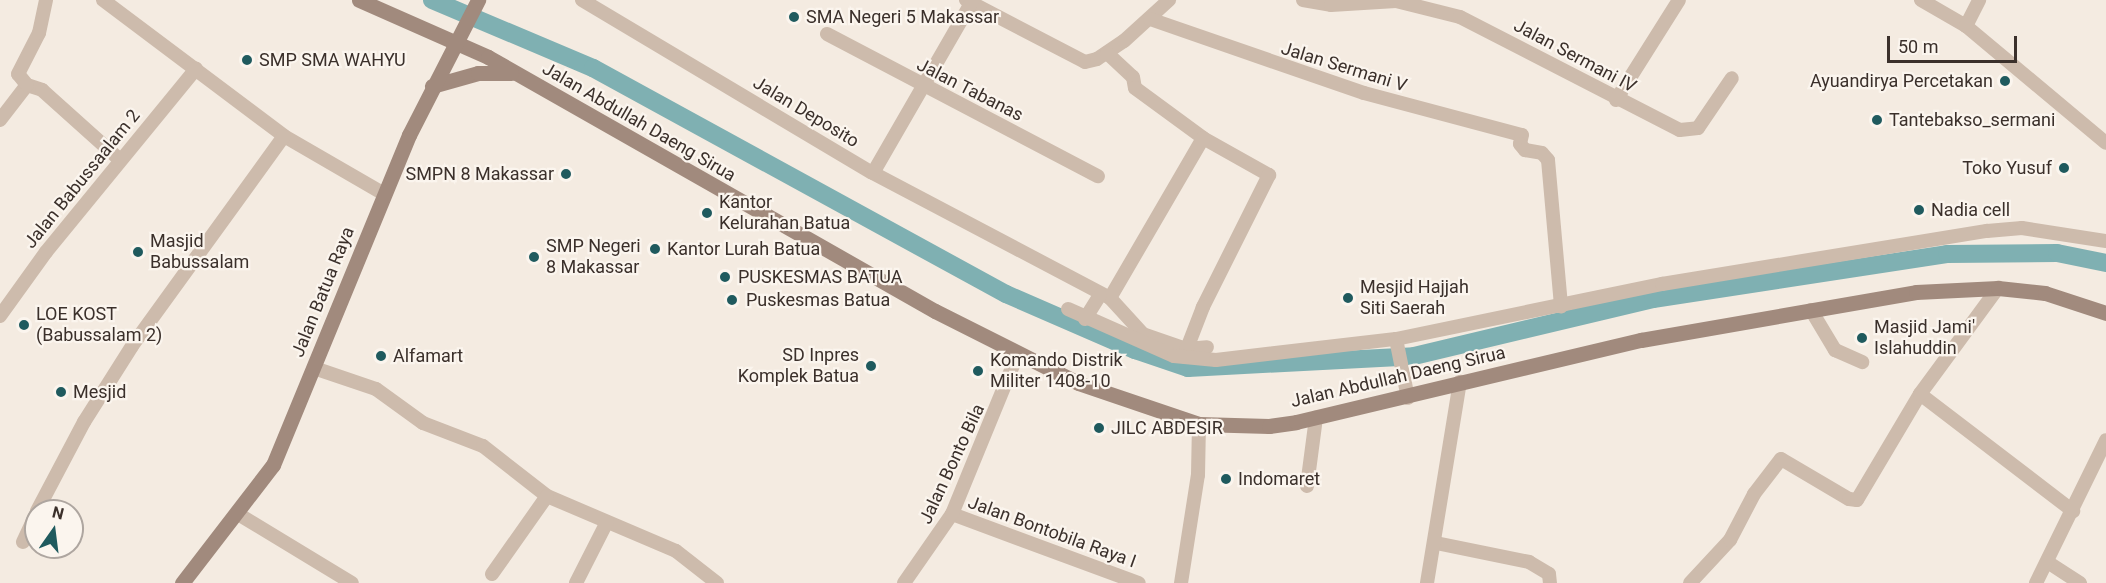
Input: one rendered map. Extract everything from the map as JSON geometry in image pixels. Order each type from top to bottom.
[{"type":"main road","name":"Jalan Abdullah Daeng Sirua","points":[[359,0],[457,36],[517,74],[810,243],[1078,383],[1198,424],[1269,426],[1316,418],[1407,392],[1641,340],[1916,292],[1998,288],[2045,293],[2106,313]]},
{"type":"main road","name":"Jalan Batua Raya","points":[[182,583],[238,514],[273,465],[384,194],[432,86],[478,0]]},
{"type":"main road","points":[[432,86],[478,73],[517,74]]},
{"type":"street","points":[[46,0],[40,30],[18,74],[27,85],[42,90],[120,159]]},
{"type":"street","points":[[103,0],[284,136],[384,194]]},
{"type":"street","name":"Jalan Deposito","points":[[582,0],[873,173],[1105,296],[1143,334],[1185,353]]},
{"type":"street","points":[[873,173],[970,1],[1080,61],[1091,61],[1107,53],[1150,19],[1168,0]]},
{"type":"street","name":"Jalan Sermani IV","points":[[1303,0],[1331,5],[1383,1],[1412,2],[1488,30],[1616,100],[1673,128],[1693,130],[1712,111],[1732,78]]},
{"type":"street","points":[[1616,100],[1679,0]]},
{"type":"street","points":[[1921,0],[1966,26],[2106,143]]},
{"type":"street","points":[[1966,26],[1979,0]]},
{"type":"street","name":"Jalan Sermani V","points":[[1150,19],[1364,93],[1522,135],[1521,144],[1525,150],[1546,155],[1548,160],[1561,306]]},
{"type":"street","name":"Jalan Tabanas","points":[[827,34],[922,87],[1098,176]]},
{"type":"street","points":[[1107,53],[1133,77],[1135,88],[1203,138],[1269,175],[1185,353]]},
{"type":"street","name":"Jalan Babussaalam 2","points":[[0,316],[26,278],[120,159],[196,69]]},
{"type":"street","points":[[0,120],[27,85]]},
{"type":"street","points":[[44,499],[84,422],[132,345],[284,136]]},
{"type":"street","points":[[1085,320],[1105,296],[1203,138]]},
{"type":"street","points":[[1068,309],[1085,320],[1185,353],[1233,359],[1398,345],[1662,284],[1987,231],[2022,228],[2106,241]]},
{"type":"street","points":[[1690,583],[1730,540],[1754,494],[1781,459],[1849,499],[1857,500],[1920,394],[1998,288]]},
{"type":"street","points":[[1811,310],[1835,350],[1862,362]]},
{"type":"street","points":[[1398,345],[1407,392]]},
{"type":"street","points":[[1185,353],[1207,347]]},
{"type":"street","name":"Jalan Bonto Bila","points":[[904,583],[952,514],[1018,352]]},
{"type":"street","points":[[314,368],[376,389],[423,423],[483,446],[547,496],[676,551],[717,583]]},
{"type":"street","points":[[1427,583],[1436,543],[1460,382]]},
{"type":"street","points":[[1920,394],[2073,511]]},
{"type":"street","points":[[1307,486],[1316,418]]},
{"type":"street","points":[[1181,583],[1198,476],[1198,424]]},
{"type":"street","points":[[2036,583],[2049,563],[2106,440]]},
{"type":"street","points":[[492,574],[547,496]]},
{"type":"street","points":[[238,514],[352,583]]},
{"type":"street","name":"Jalan Bontobila Raya I","points":[[952,514],[1139,583]]},
{"type":"street","points":[[576,583],[608,522]]},
{"type":"street","points":[[1436,543],[1529,562],[1549,574],[1550,583]]},
{"type":"street","points":[[2049,563],[2079,583]]},
{"type":"waterway","points":[[432,0],[593,68],[1006,294],[1135,350],[1188,368],[1414,356],[1653,299],[1947,254],[2057,253],[2106,263]]},
{"type":"place","name":"SMA Negeri 5 Makassar","points":[[794,17]]},
{"type":"place","name":"SMP SMA WAHYU","points":[[247,60]]},
{"type":"place","name":"Ayuandirya Percetakan","points":[[2005,81]]},
{"type":"place","name":"Tantebakso_sermani","points":[[1877,120]]},
{"type":"place","name":"Toko Yusuf","points":[[2064,168]]},
{"type":"place","name":"SMPN 8 Makassar","points":[[566,174]]},
{"type":"place","name":"Nadia cell","points":[[1919,210]]},
{"type":"place","name":"Kantor Kelurahan Batua","points":[[707,213]]},
{"type":"place","name":"Kantor Lurah Batua","points":[[655,249]]},
{"type":"place","name":"Masjid Babussalam","points":[[138,252]]},
{"type":"place","name":"SMP Negeri 8 Makassar","points":[[534,257]]},
{"type":"place","name":"PUSKESMAS BATUA","points":[[725,277]]},
{"type":"place","name":"Mesjid Hajjah Siti Saerah","points":[[1348,298]]},
{"type":"place","name":"Puskesmas Batua","points":[[732,300]]},
{"type":"place","name":"LOE KOST (Babussalam 2)","points":[[24,325]]},
{"type":"place","name":"Masjid Jami' Islahuddin","points":[[1862,338]]},
{"type":"place","name":"Alfamart","points":[[381,356]]},
{"type":"place","name":"SD Inpres Komplek Batua","points":[[871,366]]},
{"type":"place","name":"Komando Distrik Militer 1408-10","points":[[978,371]]},
{"type":"place","name":"Mesjid","points":[[61,392]]},
{"type":"place","name":"JILC ABDESIR","points":[[1099,428]]},
{"type":"place","name":"Indomaret","points":[[1226,479]]}]
